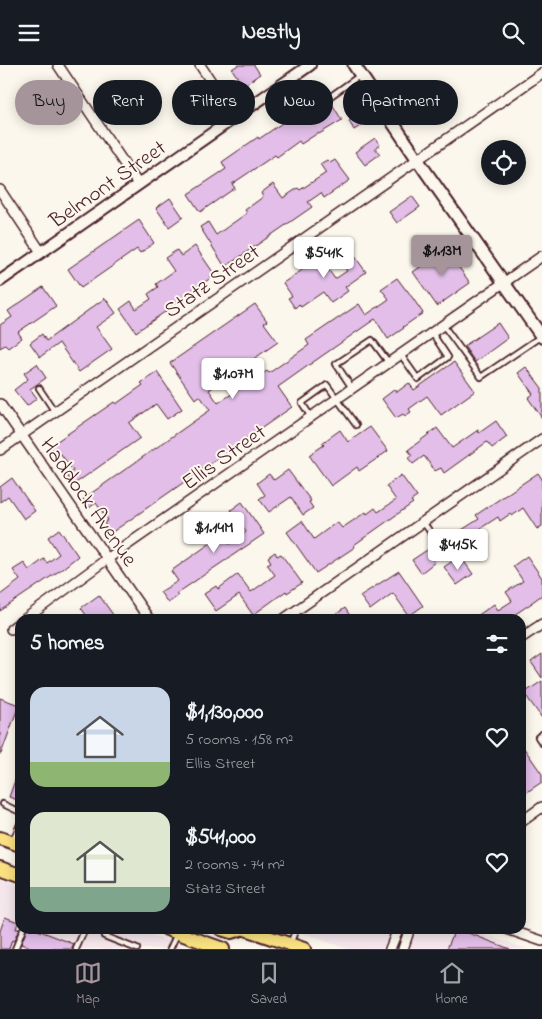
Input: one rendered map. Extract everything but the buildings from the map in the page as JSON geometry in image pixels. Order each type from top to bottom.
[{"type":"main road","points":[[354,65],[542,337]]},
{"type":"main road","points":[[0,837],[15,844]]},
{"type":"main road","points":[[0,867],[15,873]]},
{"type":"main road","points":[[185,934],[223,949]]},
{"type":"main road","points":[[260,934],[304,949]]},
{"type":"street","points":[[58,65],[138,184]]},
{"type":"street","points":[[200,65],[210,80]]},
{"type":"street","name":"Belmont Street","points":[[255,103],[310,65]]},
{"type":"street","name":"Statz Street","points":[[0,450],[542,73]]},
{"type":"street","name":"Belmont Street","points":[[0,281],[223,125]]},
{"type":"street","points":[[0,190],[41,252]]},
{"type":"street","name":"Ellis Street","points":[[31,614],[542,256]]},
{"type":"street","name":"Haddock Avenue","points":[[0,404],[146,614]]},
{"type":"street","points":[[291,614],[542,439]]},
{"type":"street","points":[[526,635],[542,624]]},
{"type":"street","points":[[11,629],[15,626]]},
{"type":"street","points":[[526,818],[542,807]]},
{"type":"street","points":[[390,949],[396,934]]},
{"type":"street","points":[[403,949],[408,934]]},
{"type":"street","points":[[522,934],[542,941]]},
{"type":"lane","points":[[292,77],[314,107],[361,75]]},
{"type":"lane","points":[[444,325],[481,377],[542,337]]},
{"type":"lane","points":[[401,355],[418,379],[448,357],[432,333]]},
{"type":"lane","points":[[352,388],[336,364],[372,340],[389,363]]},
{"type":"lane","points":[[311,417],[302,403],[327,385],[356,425]]},
{"type":"lane","points":[[39,388],[55,412]]},
{"type":"lane","points":[[424,522],[444,551]]},
{"type":"lane","points":[[542,734],[538,737],[542,743]]},
{"type":"lane","points":[[4,804],[15,810]]},
{"type":"lane","points":[[15,949],[21,934]]},
{"type":"lane","points":[[76,949],[82,934]]},
{"type":"lane","points":[[170,949],[174,934]]},
{"type":"lane","points":[[290,944],[294,934]]},
{"type":"lane","points":[[104,937],[137,949]]},
{"type":"shaded area","points":[[0,878],[15,884],[15,934],[148,934],[189,949],[0,949]]},
{"type":"shaded area","points":[[306,934],[485,934],[526,949],[347,949]]}]
